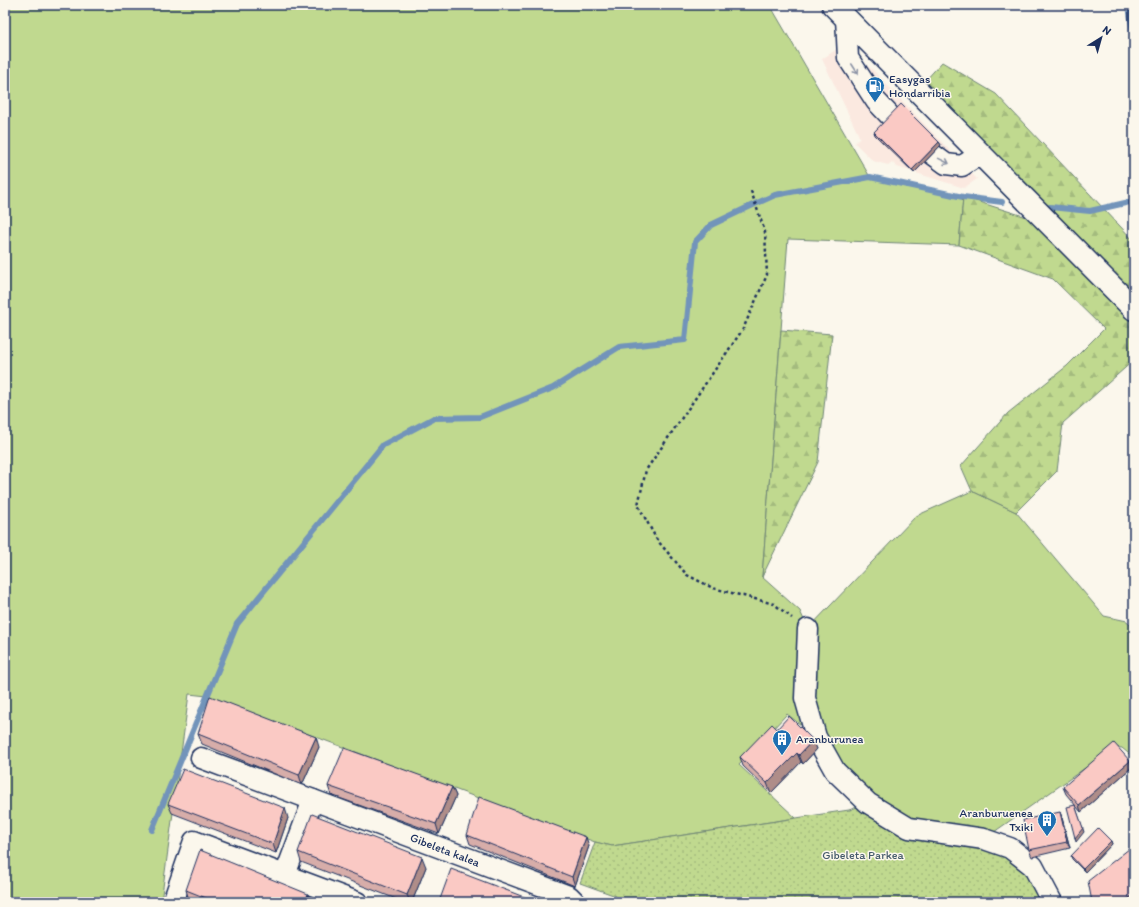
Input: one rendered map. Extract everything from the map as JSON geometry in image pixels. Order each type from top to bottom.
[{"type":"main road","points":[[840,12],[1134,309]]},
{"type":"street","points":[[840,12],[848,58],[876,101],[912,140],[946,164],[962,166],[980,154]]},
{"type":"street","points":[[808,629],[805,698],[816,737],[836,771],[868,803],[909,828],[984,839],[1010,848],[1033,866],[1052,902]]},
{"type":"street","name":"Gibeleta kalea","points":[[201,758],[569,896],[575,902]]},
{"type":"street","points":[[285,875],[313,800]]},
{"type":"street","points":[[172,902],[194,841],[285,875],[326,897],[357,902]]},
{"type":"path","points":[[751,191],[764,232],[767,275],[743,329],[646,470],[638,505],[657,540],[687,575],[713,588],[774,604],[808,629]]},
{"type":"shaded area","name":"Easygas Hondarribia","points":[[837,49],[872,69],[977,179],[964,188],[897,167],[892,162],[888,165],[873,161],[855,143],[860,138],[822,59]]},
{"type":"green space","points":[[5,5],[770,5],[870,177],[963,197],[959,245],[788,239],[762,577],[800,611],[808,629],[916,516],[972,491],[1016,512],[1104,616],[1127,621],[1134,630],[1134,758],[1122,748],[1115,747],[984,839],[909,828],[868,803],[816,737],[787,714],[739,765],[796,818],[612,846],[595,842],[207,696],[189,694],[161,902],[5,902]]},
{"type":"green space","points":[[942,62],[996,94],[1134,241],[1134,360],[1063,423],[1057,471],[1016,512],[972,491],[961,466],[1008,413],[1067,366],[1104,329],[1053,279],[959,245],[963,197],[1049,224],[917,90]]},
{"type":"green space","points":[[781,330],[832,334],[818,462],[762,577]]},
{"type":"green space","name":"Gibeleta Parkea","points":[[868,803],[909,828],[1010,848],[1052,902],[616,902],[616,896],[580,883],[595,842],[612,846],[849,810]]},
{"type":"building","points":[[901,104],[939,142],[912,170],[874,132]]},
{"type":"building","points":[[210,696],[316,737],[299,775],[198,734]]},
{"type":"building","name":"Aranburunea","points":[[789,716],[813,740],[799,755],[797,753],[767,783],[740,757],[772,724],[777,729]]},
{"type":"building","points":[[1114,743],[1130,761],[1079,805],[1063,787]]},
{"type":"building","points":[[344,748],[452,787],[436,824],[328,786]]},
{"type":"building","points":[[183,769],[285,808],[273,844],[168,804]]},
{"type":"building","points":[[479,797],[586,837],[572,877],[467,835]]},
{"type":"building","points":[[1075,805],[1083,828],[1075,838],[1067,807]]},
{"type":"building","name":"Aranburuenea Txiki","points":[[1060,812],[1067,842],[1029,850],[1023,820]]},
{"type":"building","points":[[312,814],[422,857],[407,895],[298,852]]},
{"type":"building","points":[[1098,828],[1111,841],[1083,869],[1071,856]]},
{"type":"building","points":[[1134,845],[1134,894],[1124,902],[1092,902],[1088,881]]},
{"type":"building","points":[[200,850],[308,894],[305,902],[216,902],[186,890]]},
{"type":"building","points":[[451,869],[537,902],[439,902]]},
{"type":"waterway","points":[[1129,5],[1134,40]]},
{"type":"waterway","points":[[152,830],[237,624],[383,445],[434,418],[480,417],[553,388],[619,347],[685,340],[695,242],[711,225],[775,195],[870,177],[963,197],[1002,202]]},
{"type":"waterway","points":[[1050,207],[1090,211],[1134,201]]},
{"type":"place","name":"Easygas Hondarribia","points":[[875,103]]},
{"type":"place","name":"Aranburunea","points":[[782,756]]},
{"type":"place","name":"Aranburuenea Txiki","points":[[1047,837]]}]
